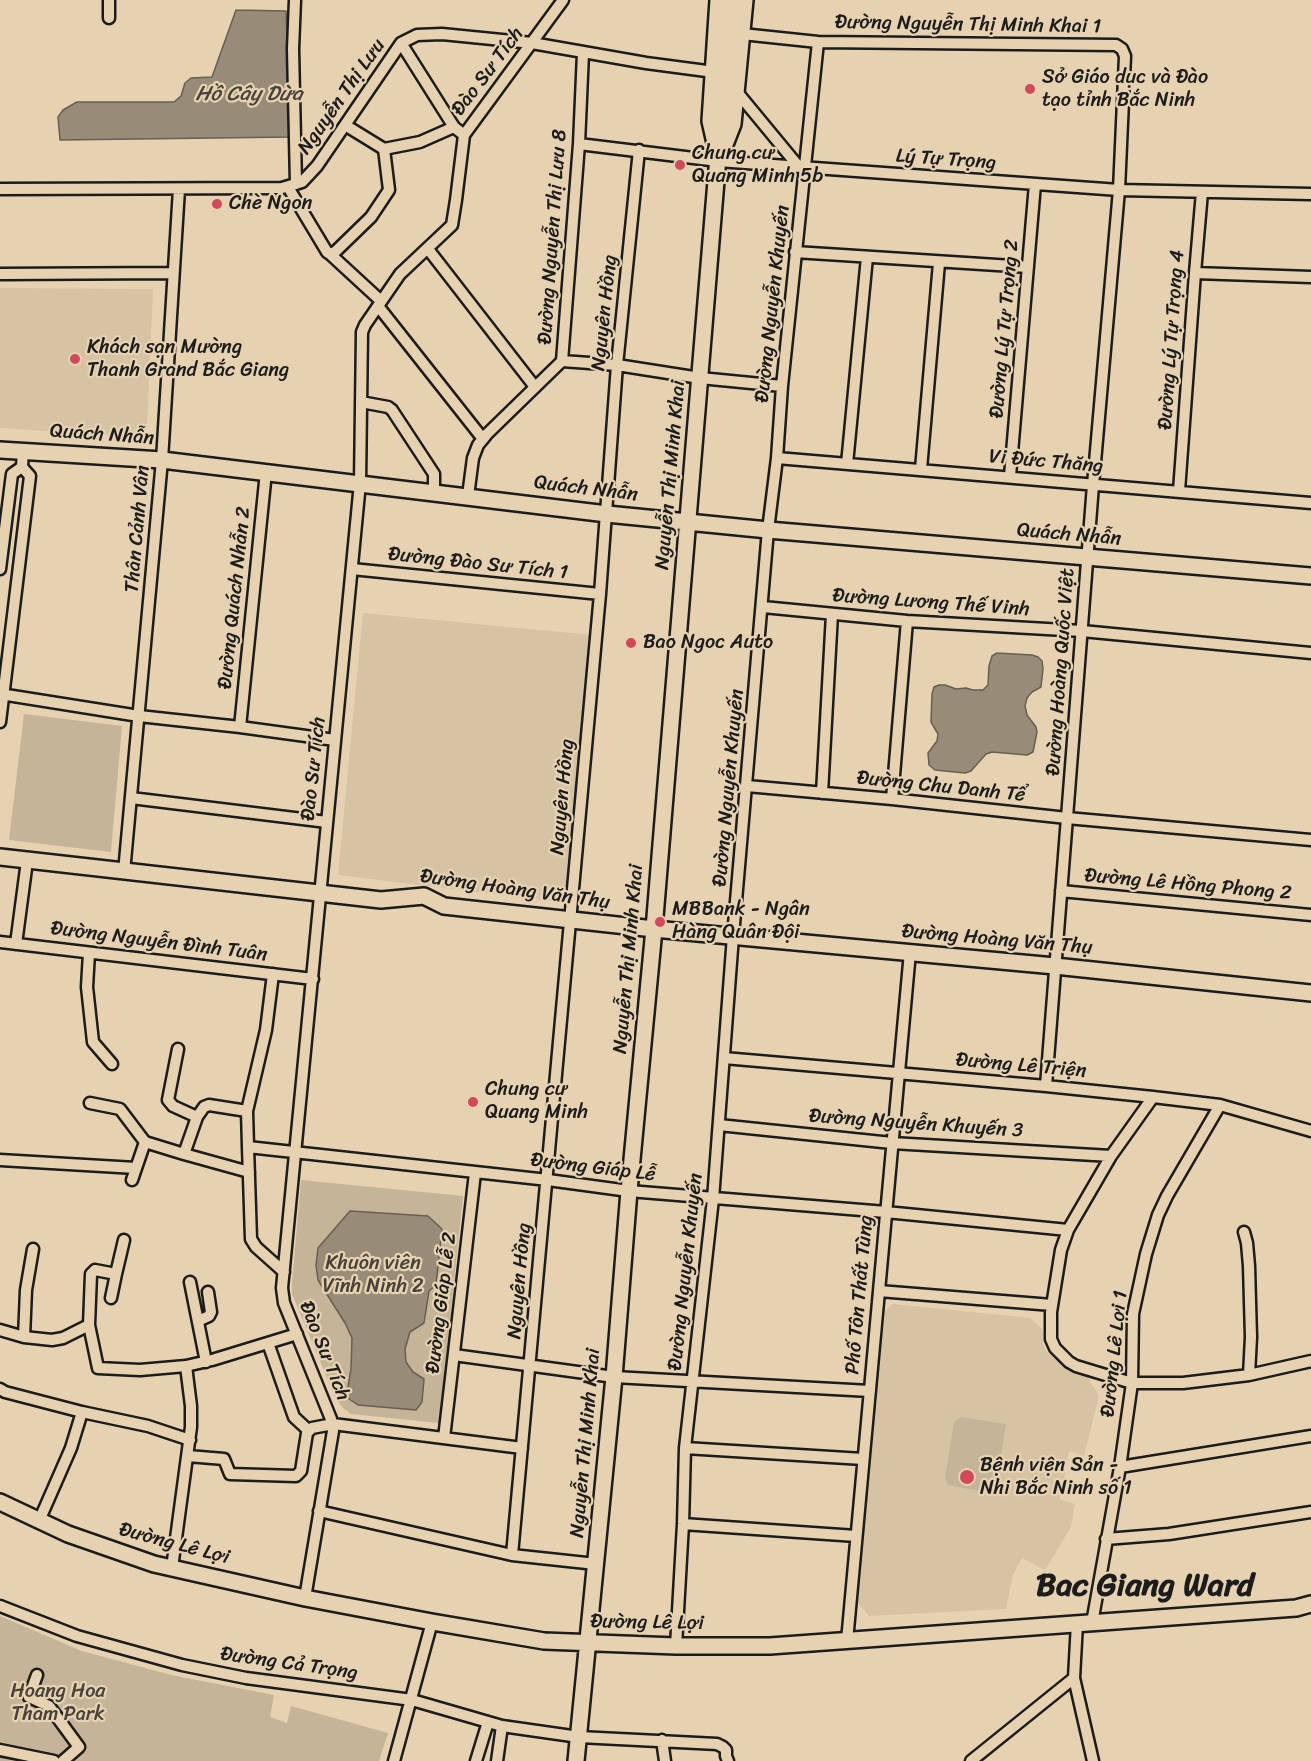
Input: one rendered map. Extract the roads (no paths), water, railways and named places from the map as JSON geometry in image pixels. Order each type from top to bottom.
[{"type":"main road","points":[[718,0],[710,121],[718,161]]},
{"type":"main road","name":"Nguyễn Thị Minh Khai","points":[[576,1761],[614,1377],[654,929],[731,0]]},
{"type":"main road","points":[[718,161],[733,124],[745,0]]},
{"type":"main road","name":"Quách Nhẫn","points":[[0,450],[22,459],[162,460],[606,514],[1311,576]]},
{"type":"main road","name":"Đường Hoàng Văn Thụ","points":[[0,857],[381,900],[423,896],[444,906],[570,920],[1311,993]]},
{"type":"main road","name":"Đường Lê Lợi","points":[[0,1502],[101,1547],[172,1568],[305,1598],[533,1639],[676,1646],[770,1646],[1296,1608],[1311,1604]]},
{"type":"street","points":[[109,0],[109,18]]},
{"type":"street","points":[[295,0],[292,185],[327,252],[379,303],[483,439]]},
{"type":"street","name":"Đào Sư Tích","points":[[305,1598],[333,1424],[282,1297],[360,483],[362,332],[400,274],[449,229],[454,221],[464,135],[563,0]]},
{"type":"street","name":"Nguyễn Thị Lưu","points":[[292,185],[303,182],[317,166],[401,43],[417,35],[442,34],[532,44],[714,72]]},
{"type":"street","name":"Đường Nguyễn Thị Minh Khai 1","points":[[742,34],[818,42],[1116,45],[1122,49],[1125,56],[1119,190]]},
{"type":"street","name":"Đường Nguyễn Khuyến","points":[[676,1646],[685,1448],[713,1199],[768,530],[777,458],[802,167],[818,42]]},
{"type":"street","points":[[401,43],[454,127],[464,135]]},
{"type":"street","name":"Đường Nguyễn Thị Lưu 8","points":[[468,496],[473,458],[478,445],[562,361],[579,144],[583,53]]},
{"type":"street","points":[[737,92],[802,167]]},
{"type":"street","points":[[345,125],[384,149],[420,142],[454,127]]},
{"type":"street","name":"Lý Tự Trọng","points":[[579,144],[718,161],[1119,190],[1311,194]]},
{"type":"street","points":[[330,254],[335,252],[371,217],[386,196],[390,185],[384,149]]},
{"type":"street","name":"Nguyên Hồng","points":[[512,1555],[600,594],[617,365],[639,150]]},
{"type":"street","name":"Đường Lý Tự Trọng 2","points":[[1010,477],[1035,184]]},
{"type":"street","points":[[0,189],[282,188],[292,185]]},
{"type":"street","name":"Thân Cảnh Vân","points":[[124,872],[162,460],[178,189]]},
{"type":"street","name":"Đường Hoàng Quốc Việt","points":[[1046,1086],[1093,485],[1119,190]]},
{"type":"street","name":"Đường Lý Tự Trọng 4","points":[[1179,491],[1202,192]]},
{"type":"street","points":[[428,249],[535,387]]},
{"type":"street","points":[[795,252],[1028,267]]},
{"type":"street","points":[[848,464],[867,258]]},
{"type":"street","points":[[921,469],[939,263]]},
{"type":"street","points":[[0,274],[173,273]]},
{"type":"street","points":[[1194,273],[1311,277]]},
{"type":"street","points":[[562,361],[617,365],[700,378],[782,386]]},
{"type":"street","points":[[361,402],[388,407],[392,410],[434,474],[434,492]]},
{"type":"street","name":"Vi Đức Thăng","points":[[777,458],[1311,503]]},
{"type":"street","points":[[0,569],[12,474],[22,459]]},
{"type":"street","points":[[0,722],[30,476],[22,459]]},
{"type":"street","name":"Đường Quách Nhẫn 2","points":[[240,727],[266,472]]},
{"type":"street","name":"Đường Đào Sư Tích 1","points":[[352,569],[600,594]]},
{"type":"street","name":"Đường Lương Thế Vinh","points":[[763,607],[907,621],[1082,631],[1311,653]]},
{"type":"street","points":[[822,793],[832,614]]},
{"type":"street","points":[[892,799],[907,621]]},
{"type":"street","points":[[2,694],[139,716],[335,740]]},
{"type":"street","name":"Đường Chu Danh Tể","points":[[747,786],[1311,840]]},
{"type":"street","points":[[131,798],[327,822]]},
{"type":"street","points":[[16,944],[27,861]]},
{"type":"street","name":"Đường Lê Hồng Phong 2","points":[[1061,891],[1311,915]]},
{"type":"street","name":"Đường Nguyễn Đình Tuân","points":[[0,942],[313,979]]},
{"type":"street","points":[[89,952],[87,987],[93,1042],[112,1064]]},
{"type":"street","name":"Phố Tôn Thất Tùng","points":[[847,1641],[910,952]]},
{"type":"street","points":[[273,974],[266,1030],[247,1111],[251,1239],[256,1247],[284,1272]]},
{"type":"street","points":[[178,1049],[168,1100],[173,1106],[197,1117]]},
{"type":"street","name":"Đường Lê Triện","points":[[724,1058],[1153,1096],[1220,1105],[1311,1131]]},
{"type":"street","points":[[1153,1096],[1111,1156],[1068,1230],[1061,1250],[1052,1305],[1051,1339],[1055,1348],[1076,1366],[1132,1383],[1183,1383],[1249,1375],[1311,1361]]},
{"type":"street","points":[[90,1103],[120,1109],[146,1142],[249,1172]]},
{"type":"street","points":[[184,1154],[200,1110],[209,1105],[247,1111]]},
{"type":"street","name":"Đường Lê Lợi 1","points":[[1092,1761],[1074,1678],[1084,1623],[1106,1539],[1120,1467],[1132,1383],[1133,1314],[1146,1254],[1158,1215],[1220,1105]]},
{"type":"street","name":"Đường Nguyễn Khuyến 3","points":[[719,1125],[892,1143],[1111,1156]]},
{"type":"street","points":[[132,1180],[146,1142]]},
{"type":"street","name":"Đường Giáp Lễ","points":[[248,1147],[629,1191],[886,1212],[1068,1230]]},
{"type":"street","points":[[0,1160],[136,1168]]},
{"type":"street","name":"Đường Giáp Lễ 2","points":[[444,1438],[475,1173]]},
{"type":"street","points":[[1244,1232],[1249,1266],[1251,1337],[1249,1375]]},
{"type":"street","points":[[111,1298],[124,1240]]},
{"type":"street","points":[[24,1337],[26,1290],[33,1249]]},
{"type":"street","points":[[116,1274],[93,1271],[89,1325],[98,1368],[141,1370],[186,1366],[297,1335]]},
{"type":"street","points":[[190,1282],[206,1362]]},
{"type":"street","points":[[879,1291],[1052,1305]]},
{"type":"street","points":[[198,1321],[209,1316],[211,1312],[208,1292]]},
{"type":"street","points":[[0,1330],[45,1341],[58,1340],[89,1325]]},
{"type":"street","points":[[268,1343],[294,1417],[308,1430]]},
{"type":"street","points":[[454,1355],[614,1377],[870,1391]]},
{"type":"street","points":[[172,1568],[192,1415],[186,1366]]},
{"type":"street","points":[[0,1389],[82,1412],[148,1426],[190,1440]]},
{"type":"street","points":[[39,1521],[71,1448],[82,1412]]},
{"type":"street","points":[[308,1430],[333,1424],[522,1448]]},
{"type":"street","points":[[188,1456],[224,1459],[230,1474],[296,1476],[301,1471],[308,1430]]},
{"type":"street","points":[[1120,1467],[1311,1436]]},
{"type":"street","points":[[685,1448],[863,1459]]},
{"type":"street","points":[[319,1511],[512,1555],[596,1564]]},
{"type":"street","points":[[1106,1539],[1169,1534],[1311,1512]]},
{"type":"street","points":[[683,1524],[856,1536]]},
{"type":"street","name":"Đường Cả Trọng","points":[[0,1606],[77,1636],[182,1665],[246,1678],[412,1700],[501,1726],[579,1737],[717,1744],[726,1750],[728,1761]]},
{"type":"street","points":[[394,1761],[432,1622]]},
{"type":"street","points":[[37,1675],[29,1698],[49,1706],[79,1746],[63,1761]]},
{"type":"street","points":[[971,1761],[1074,1678]]},
{"type":"street","points":[[476,1761],[488,1722]]},
{"type":"street","points":[[497,1761],[501,1726]]},
{"type":"street","points":[[662,1740],[666,1761]]},
{"type":"street","points":[[0,1750],[54,1761]]},
{"type":"water","name":"Hồ Cây Dừa","points":[[236,10],[286,11],[291,137],[60,140],[58,117],[63,110],[77,102],[174,102],[181,96],[185,83],[191,78],[212,77]]},
{"type":"water","points":[[997,653],[1032,655],[1042,661],[1041,687],[1032,692],[1025,706],[1027,715],[1037,732],[1033,752],[1027,755],[992,752],[986,754],[971,771],[965,773],[935,770],[929,765],[928,753],[937,741],[938,734],[931,722],[934,687],[945,685],[956,689],[983,690],[988,685],[992,656]]},
{"type":"water","points":[[350,1211],[428,1216],[442,1229],[436,1285],[429,1291],[424,1323],[410,1332],[405,1349],[406,1362],[413,1372],[424,1379],[422,1402],[416,1410],[358,1405],[349,1399],[347,1393],[351,1369],[352,1338],[318,1280],[316,1265],[318,1248]]},
{"type":"place","name":"Sở Giáo dục và Đào tạo tỉnh Bắc Ninh","points":[[1030,89]]},
{"type":"place","name":"Chung cư Quang Minh 5b","points":[[680,165]]},
{"type":"place","name":"Chè Ngon","points":[[217,204]]},
{"type":"place","name":"Khách sạn Mường Thanh Grand Bắc Giang","points":[[75,359]]},
{"type":"place","name":"Bao Ngoc Auto","points":[[631,643]]},
{"type":"place","name":"MBBank - Ngân Hàng Quân Đội","points":[[660,922]]},
{"type":"place","name":"Chung cư Quang Minh","points":[[473,1102]]},
{"type":"place","name":"Bệnh viện Sản - Nhi Bắc Ninh số 1","points":[[967,1477]]},
{"type":"district","name":"Bac Giang Ward","points":[[1145,1587]]},
{"type":"park label","name":"Khuôn viên Vĩnh Ninh 2","points":[[373,1276]]},
{"type":"park label","name":"Hoang Hoa Tham Park","points":[[58,1704]]}]
